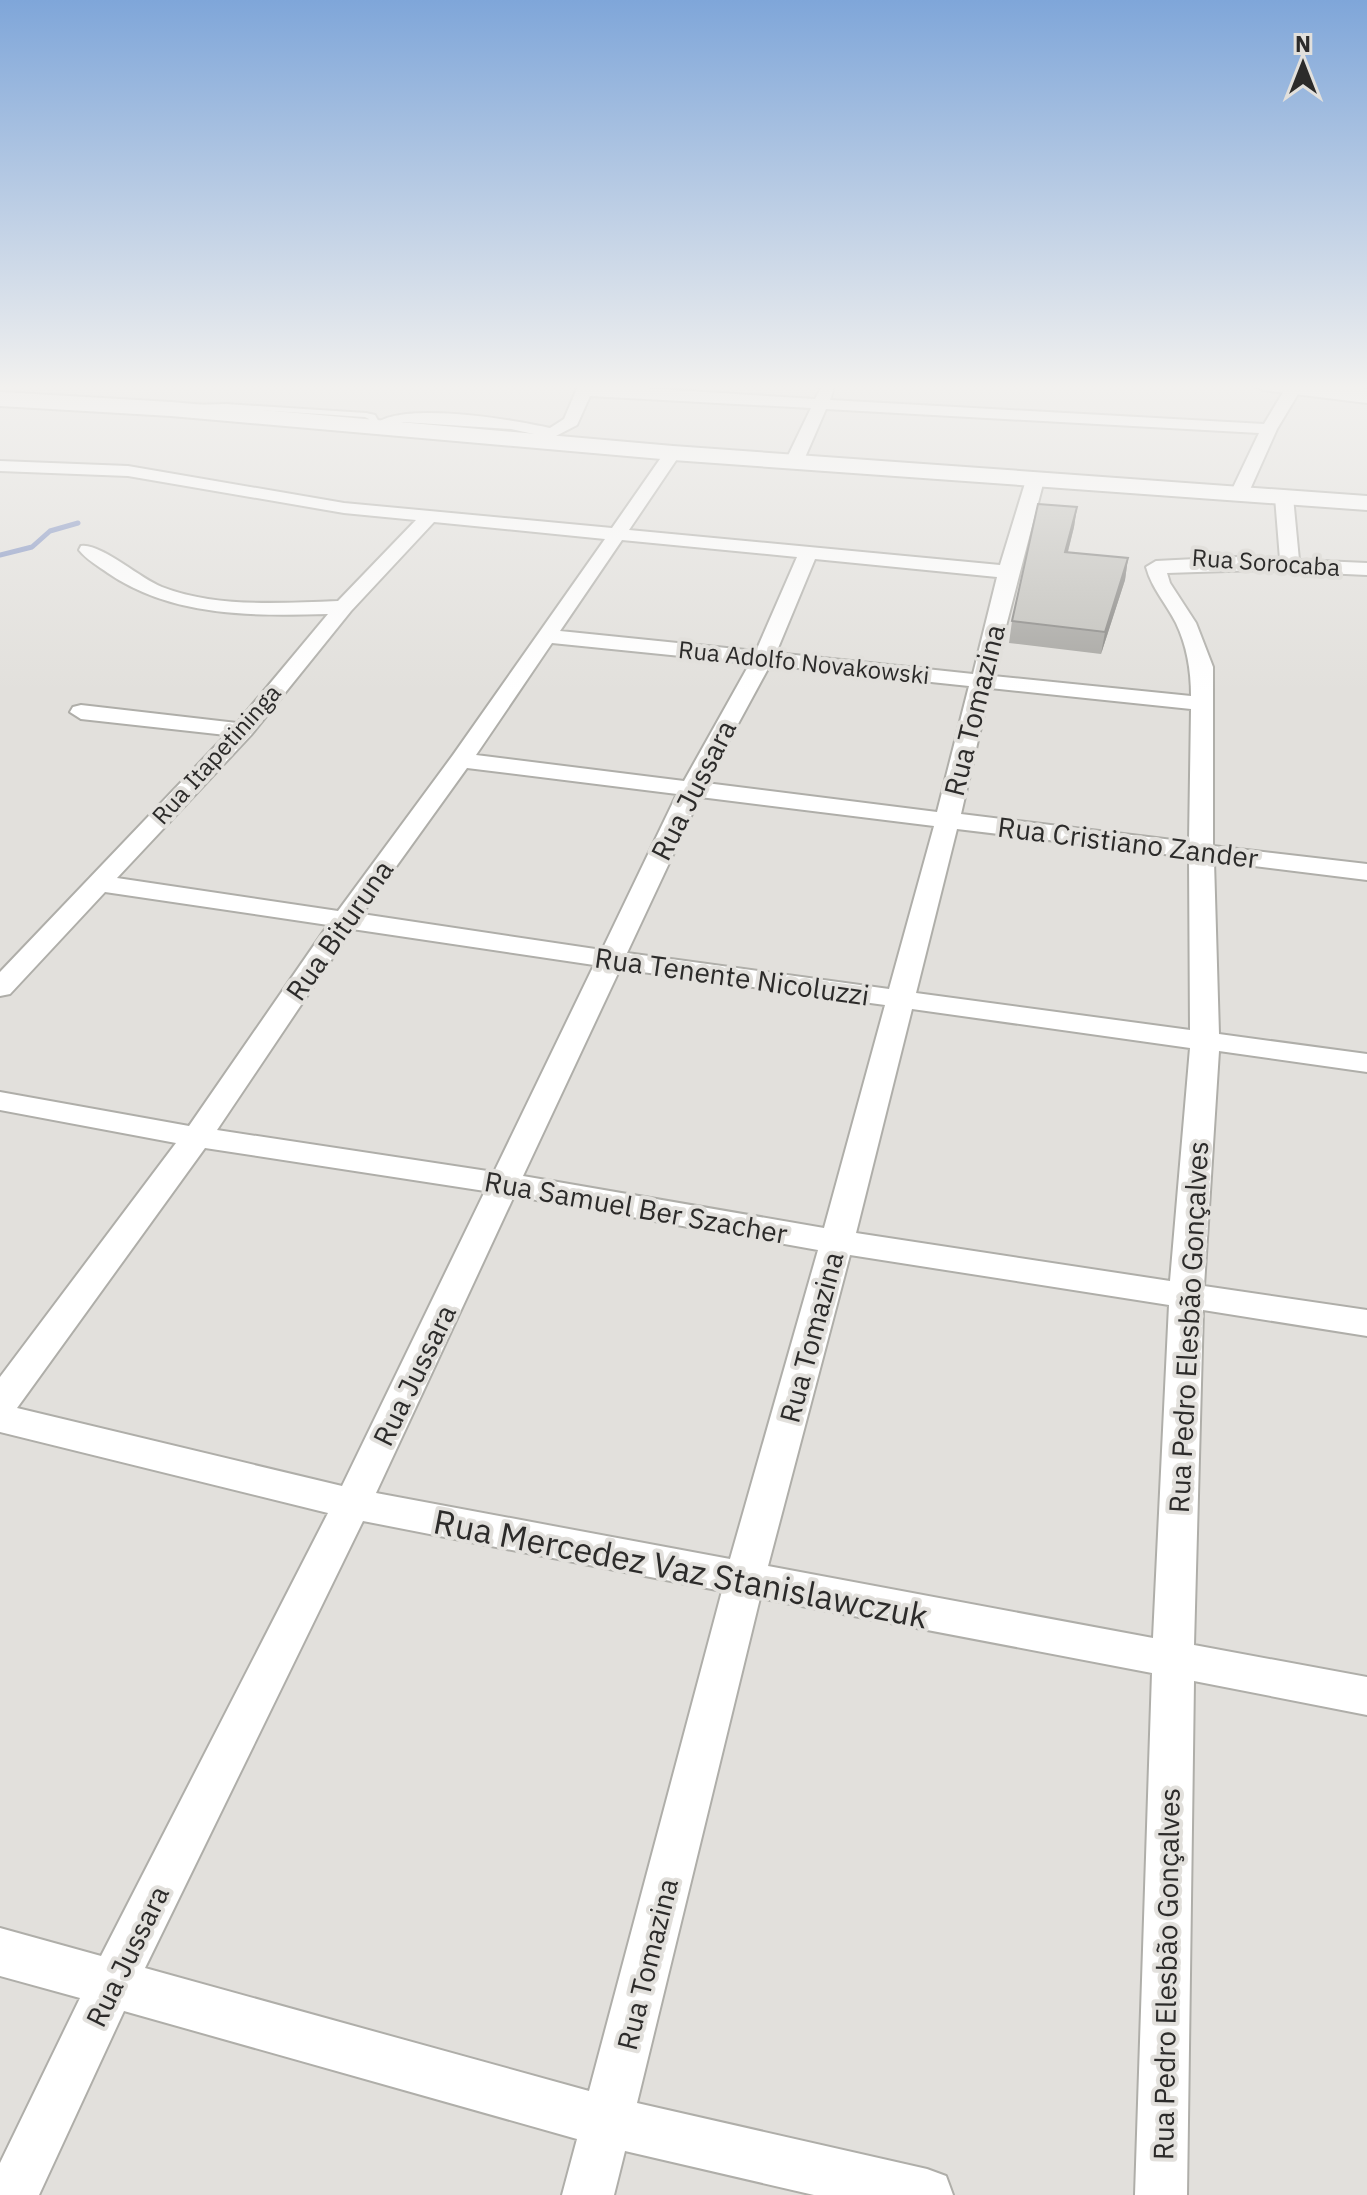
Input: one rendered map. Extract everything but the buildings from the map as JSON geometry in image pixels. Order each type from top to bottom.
[{"type":"main road","points":[[1129,486],[1367,503]]},
{"type":"street","points":[[221,486],[280,498],[429,517],[1008,572]]},
{"type":"street","name":"Rua Bituruna","points":[[0,1404],[197,1137],[344,921],[461,760],[651,486]]},
{"type":"street","name":"Rua Tomazina","points":[[588,2195],[744,1581],[901,1000],[1008,572],[1033,486]]},
{"type":"street","points":[[1239,494],[1242,486]]},
{"type":"street","points":[[1284,497],[1290,565]]},
{"type":"street","name":"Rua Itapetininga","points":[[0,988],[243,730],[344,607],[429,517]]},
{"type":"street","points":[[88,550],[138,583],[187,600],[240,608],[344,607]]},
{"type":"street","name":"Rua Jussara","points":[[12,2195],[112,1984],[352,1504],[692,788],[764,657],[809,552]]},
{"type":"street","name":"Rua Sorocaba","points":[[1165,555],[1254,565],[1367,569]]},
{"type":"street","name":"Rua Pedro Elesbão Gonçalves","points":[[1161,2195],[1173,1661],[1186,1297],[1205,1041],[1201,852],[1204,704],[1202,667],[1186,623],[1160,583],[1156,567],[1254,565]]},
{"type":"street","name":"Rua Adolfo Novakowski","points":[[548,636],[1204,704]]},
{"type":"street","points":[[81,712],[243,730]]},
{"type":"street","name":"Rua Cristiano Zander","points":[[461,760],[1367,872]]},
{"type":"street","name":"Rua Tenente Nicoluzzi","points":[[98,883],[609,959],[1367,1063]]},
{"type":"street","name":"Rua Samuel Ber Szacher","points":[[0,1101],[197,1137],[506,1184],[837,1242],[1367,1323]]},
{"type":"street","name":"Rua Mercedez Vaz Stanislawczuk","points":[[0,1418],[352,1504],[744,1581],[1367,1696]]},
{"type":"street","points":[[0,1952],[608,2122],[927,2195]]},
{"type":"waterway","points":[[0,555],[32,547],[50,531],[78,523]]}]
